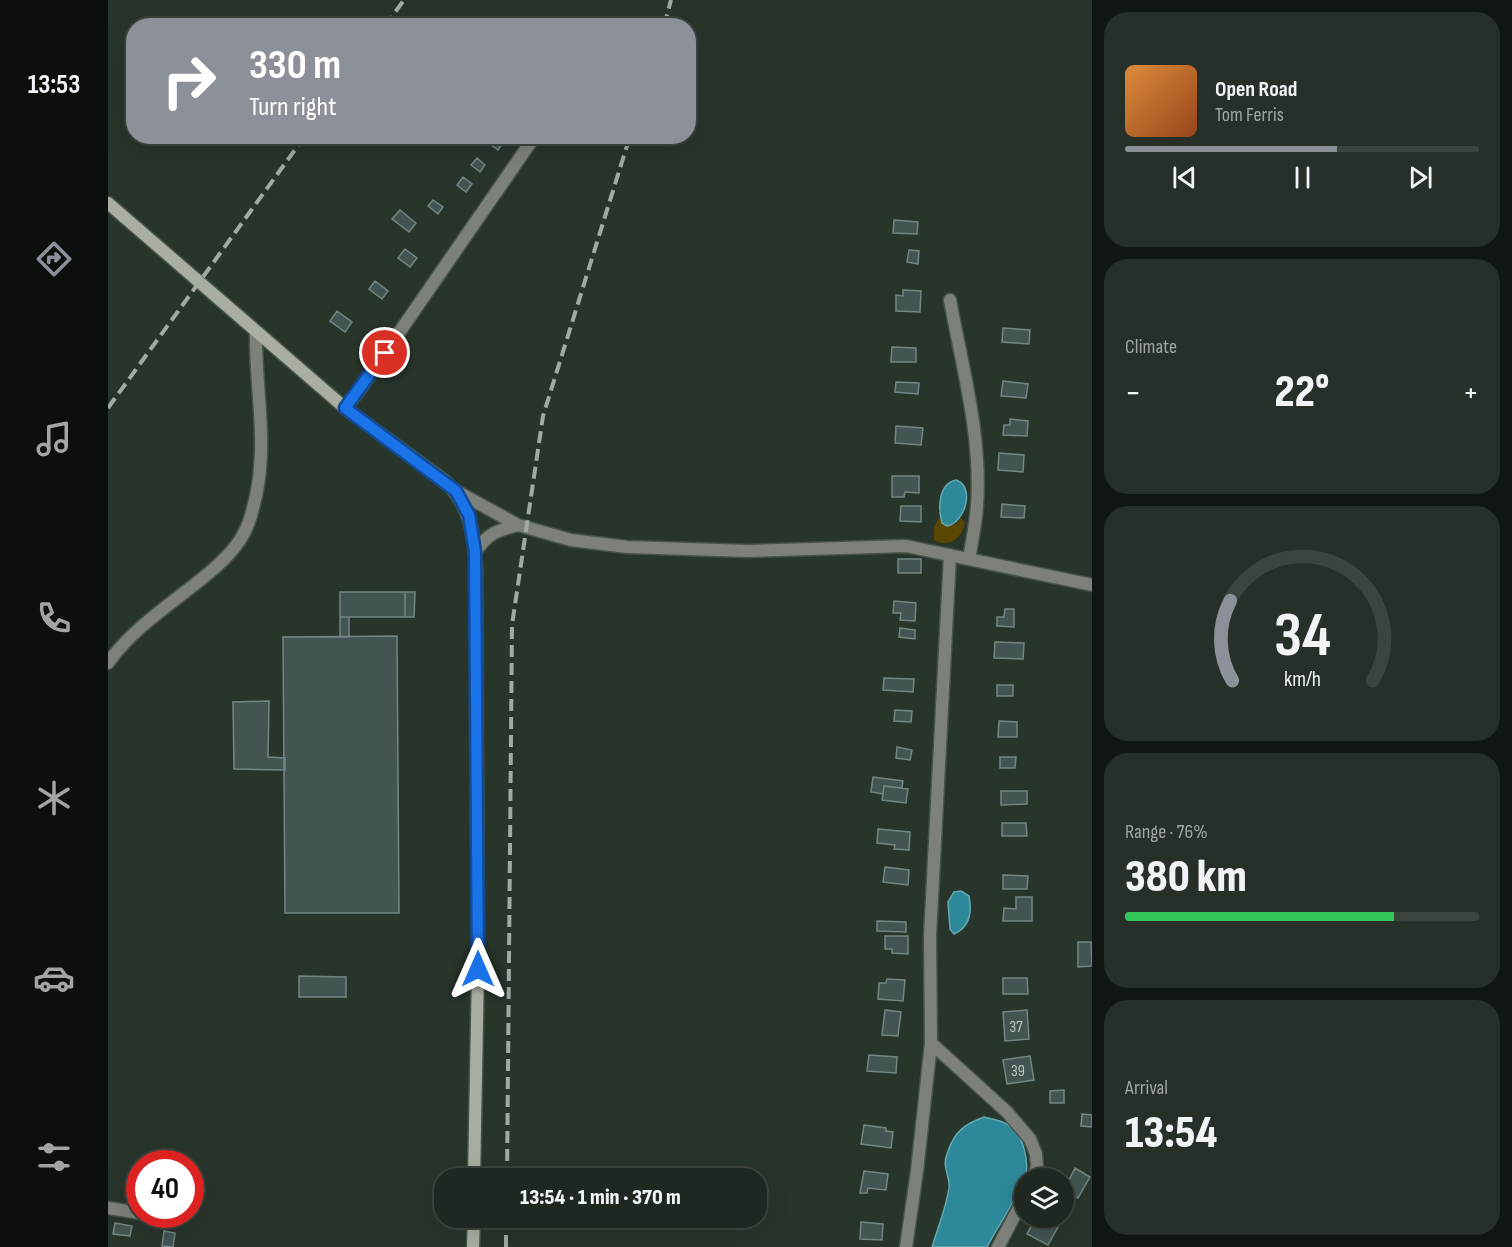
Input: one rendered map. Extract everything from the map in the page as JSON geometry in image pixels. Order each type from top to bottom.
[{"type":"street","points":[[345,408],[529,144]]},
{"type":"street","points":[[108,203],[345,408],[456,491],[518,525],[571,540],[627,547],[749,551],[906,546],[1092,585]]},
{"type":"street","points":[[950,300],[972,413],[977,476],[977,505],[969,559]]},
{"type":"street","points":[[108,663],[130,637],[213,570],[245,531],[260,477],[262,442],[255,356],[256,332]]},
{"type":"street","points":[[456,491],[469,515],[475,552],[478,969],[474,1168]]},
{"type":"street","points":[[475,552],[487,537],[497,530],[518,525]]},
{"type":"street","points":[[906,1247],[931,1043],[930,936],[950,555]]},
{"type":"street","points":[[931,1043],[1007,1112],[1030,1139],[1036,1154],[1037,1168]]},
{"type":"street","points":[[108,1208],[126,1211]]},
{"type":"street","points":[[998,1247],[1014,1217]]},
{"type":"street","points":[[473,1247],[474,1228]]},
{"type":"shaded area","points":[[940,516],[942,523],[955,525],[961,518],[965,523],[958,537],[950,543],[934,540],[934,527]]},
{"type":"water","points":[[956,480],[965,489],[966,504],[959,518],[947,526],[942,523],[941,497],[946,486]]},
{"type":"water","points":[[961,891],[969,896],[970,913],[964,927],[954,934],[950,929],[948,902],[954,892]]},
{"type":"water","points":[[984,1117],[1007,1124],[1015,1130],[1022,1142],[1026,1168],[1014,1168],[1014,1200],[987,1247],[932,1247],[949,1188],[946,1157],[954,1138],[971,1122]]},
{"type":"building","points":[[490,144],[502,144],[498,150]]},
{"type":"building","points":[[477,158],[485,165],[480,172],[471,165]]},
{"type":"building","points":[[463,177],[472,184],[466,192],[457,185]]},
{"type":"building","points":[[433,200],[443,207],[438,214],[428,206]]},
{"type":"building","points":[[400,210],[416,223],[409,232],[392,219]]},
{"type":"building","points":[[894,220],[918,222],[917,234],[893,233]]},
{"type":"building","points":[[405,249],[417,258],[410,267],[398,258]]},
{"type":"building","points":[[909,250],[919,251],[918,264],[907,262]]},
{"type":"building","points":[[375,281],[388,291],[382,299],[369,289]]},
{"type":"building","points":[[903,290],[921,291],[920,312],[896,311],[896,295],[903,296]]},
{"type":"building","points":[[337,311],[352,322],[345,332],[330,321]]},
{"type":"building","points":[[1003,328],[1030,330],[1029,344],[1002,342]]},
{"type":"building","points":[[892,347],[916,348],[916,362],[891,362]]},
{"type":"building","points":[[1003,381],[1028,384],[1026,398],[1001,396]]},
{"type":"building","points":[[896,382],[919,383],[918,394],[895,392]]},
{"type":"building","points":[[1010,419],[1028,421],[1027,436],[1003,435],[1004,425],[1010,425]]},
{"type":"building","points":[[896,426],[923,428],[921,445],[895,443]]},
{"type":"building","points":[[999,453],[1024,455],[1023,472],[998,470]]},
{"type":"building","points":[[892,476],[919,476],[919,493],[905,492],[904,497],[892,497]]},
{"type":"building","points":[[1002,504],[1025,506],[1024,518],[1001,517]]},
{"type":"building","points":[[901,506],[921,506],[921,522],[900,521]]},
{"type":"building","points":[[898,559],[921,559],[921,573],[898,573]]},
{"type":"building","points":[[340,592],[405,592],[405,617],[340,617]]},
{"type":"building","points":[[405,592],[415,592],[414,617],[405,617]]},
{"type":"building","points":[[894,601],[916,603],[915,621],[900,620],[901,613],[893,613]]},
{"type":"building","points":[[1005,609],[1014,609],[1014,627],[997,626],[997,617],[1004,617]]},
{"type":"building","points":[[340,617],[349,617],[349,637],[340,637]]},
{"type":"building","points":[[900,628],[915,630],[915,639],[899,637]]},
{"type":"building","points":[[397,636],[399,913],[285,913],[283,637]]},
{"type":"building","points":[[995,642],[1024,643],[1023,659],[994,658]]},
{"type":"building","points":[[884,678],[914,679],[913,692],[883,690]]},
{"type":"building","points":[[997,685],[1013,685],[1013,696],[997,696]]},
{"type":"building","points":[[269,701],[268,757],[285,758],[285,770],[234,769],[233,702]]},
{"type":"building","points":[[895,710],[912,711],[911,722],[894,721]]},
{"type":"building","points":[[999,721],[1017,722],[1017,737],[998,737]]},
{"type":"building","points":[[897,747],[912,750],[910,760],[896,758]]},
{"type":"building","points":[[1000,757],[1016,757],[1015,768],[1000,768]]},
{"type":"building","points":[[873,777],[903,781],[902,788],[884,786],[883,794],[871,792]]},
{"type":"building","points":[[884,786],[908,789],[906,803],[882,800]]},
{"type":"building","points":[[1001,791],[1027,791],[1027,804],[1001,805]]},
{"type":"building","points":[[1002,823],[1026,823],[1027,836],[1002,836]]},
{"type":"building","points":[[878,829],[910,832],[909,850],[894,849],[895,845],[877,843]]},
{"type":"building","points":[[885,867],[909,870],[908,885],[883,882]]},
{"type":"building","points":[[1003,875],[1028,876],[1027,889],[1003,889]]},
{"type":"building","points":[[1016,897],[1032,897],[1032,921],[1003,921],[1004,908],[1016,909]]},
{"type":"building","points":[[877,921],[906,922],[906,932],[877,931]]},
{"type":"building","points":[[885,936],[908,936],[908,954],[892,953],[892,949],[885,949]]},
{"type":"building","points":[[1078,942],[1091,942],[1092,966],[1078,967]]},
{"type":"building","points":[[299,976],[346,977],[346,997],[299,997]]},
{"type":"building","points":[[1003,978],[1027,978],[1028,994],[1003,994]]},
{"type":"building","points":[[887,979],[905,980],[903,1001],[878,999],[879,983],[886,983]]},
{"type":"building","points":[[885,1010],[901,1012],[898,1036],[882,1035]]},
{"type":"building","points":[[1027,1010],[1029,1039],[1005,1041],[1003,1012]]},
{"type":"building","points":[[869,1055],[897,1057],[896,1073],[867,1071]]},
{"type":"building","points":[[1030,1056],[1034,1080],[1007,1084],[1003,1060]]},
{"type":"building","points":[[1064,1090],[1064,1103],[1050,1103],[1050,1091]]},
{"type":"building","points":[[1082,1114],[1092,1115],[1092,1127],[1081,1126]]},
{"type":"building","points":[[864,1125],[886,1128],[886,1131],[893,1132],[891,1148],[861,1144]]},
{"type":"building","points":[[1075,1168],[1090,1177],[1078,1198],[1074,1196]]},
{"type":"building","points":[[864,1171],[888,1174],[886,1190],[868,1188],[867,1193],[860,1193]]},
{"type":"building","points":[[861,1222],[883,1224],[882,1240],[860,1239]]},
{"type":"building","points":[[115,1223],[132,1228],[130,1236],[113,1234]]},
{"type":"building","points":[[1030,1228],[1057,1228],[1048,1245],[1027,1234]]},
{"type":"building","points":[[164,1231],[175,1233],[173,1247],[162,1246]]},
{"type":"railway","points":[[391,18],[404,0]]},
{"type":"railway","points":[[666,18],[671,0]]},
{"type":"railway","points":[[108,408],[299,144]]},
{"type":"railway","points":[[507,1168],[512,625],[543,416],[628,144]]},
{"type":"railway","points":[[506,1228],[506,1247]]},
{"type":"route","points":[[385,353],[345,408],[456,491],[469,515],[475,552],[478,969]]}]
